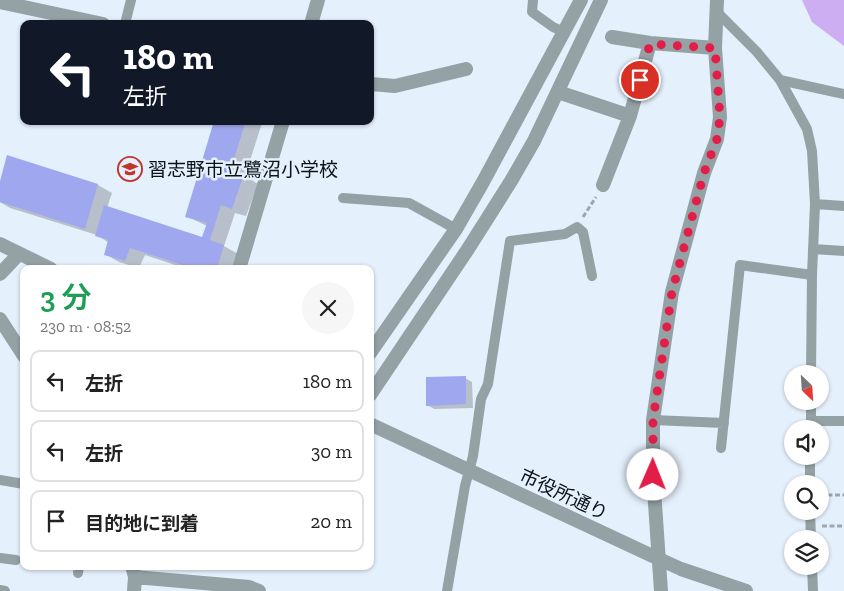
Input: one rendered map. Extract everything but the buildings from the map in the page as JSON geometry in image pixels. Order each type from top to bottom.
[{"type":"street","points":[[312,20],[318,0]]},
{"type":"street","points":[[374,347],[456,229],[484,182],[581,0]]},
{"type":"street","points":[[374,389],[463,257],[534,141],[601,0]]},
{"type":"street","points":[[0,2],[84,20]]},
{"type":"street","points":[[657,590],[659,559],[653,475],[653,420],[672,292],[704,173],[717,139],[720,117],[715,48],[717,6]]},
{"type":"street","points":[[612,37],[650,44],[715,48]]},
{"type":"street","points":[[603,185],[630,116],[650,44]]},
{"type":"street","points":[[374,84],[395,86],[466,69]]},
{"type":"street","points":[[558,92],[630,116]]},
{"type":"street","points":[[240,265],[282,125]]},
{"type":"street","points":[[0,244],[42,265]]},
{"type":"street","points":[[0,274],[19,254]]},
{"type":"street","points":[[0,319],[20,350]]},
{"type":"street","name":"市役所通り","points":[[374,426],[681,569],[746,591]]},
{"type":"street","points":[[134,578],[249,587],[259,591]]},
{"type":"lane","points":[[126,20],[131,0]]},
{"type":"lane","points":[[533,0],[532,12],[553,27],[564,32]]},
{"type":"lane","points":[[717,6],[780,80],[807,129],[812,151],[816,204],[812,275],[812,365]]},
{"type":"lane","points":[[780,80],[844,94]]},
{"type":"lane","points":[[343,198],[409,203],[456,229]]},
{"type":"lane","points":[[816,204],[844,206]]},
{"type":"lane","points":[[447,591],[473,456],[481,399],[488,384],[510,240],[566,234],[577,228],[583,232],[592,276]]},
{"type":"lane","points":[[813,249],[844,251]]},
{"type":"lane","points":[[721,448],[740,265],[812,275]]},
{"type":"lane","points":[[653,420],[724,423]]},
{"type":"lane","points":[[829,423],[844,421]]},
{"type":"lane","points":[[0,480],[20,483]]},
{"type":"lane","points":[[811,520],[811,530]]},
{"type":"lane","points":[[0,558],[16,560]]},
{"type":"lane","points":[[812,575],[813,591]]},
{"type":"lane","points":[[0,590],[5,591]]},
{"type":"path","points":[[577,228],[603,185]]},
{"type":"path","points":[[829,495],[844,495]]},
{"type":"path","points":[[811,526],[844,526]]},
{"type":"shaded area","points":[[802,0],[844,0],[844,46],[812,22]]},
{"type":"place","name":"習志野市立鷺沼小学校","points":[[130,169]]},
{"type":"route","points":[[640,80],[650,44],[715,48],[720,117],[717,139],[704,173],[672,292],[653,420],[653,475]]}]
